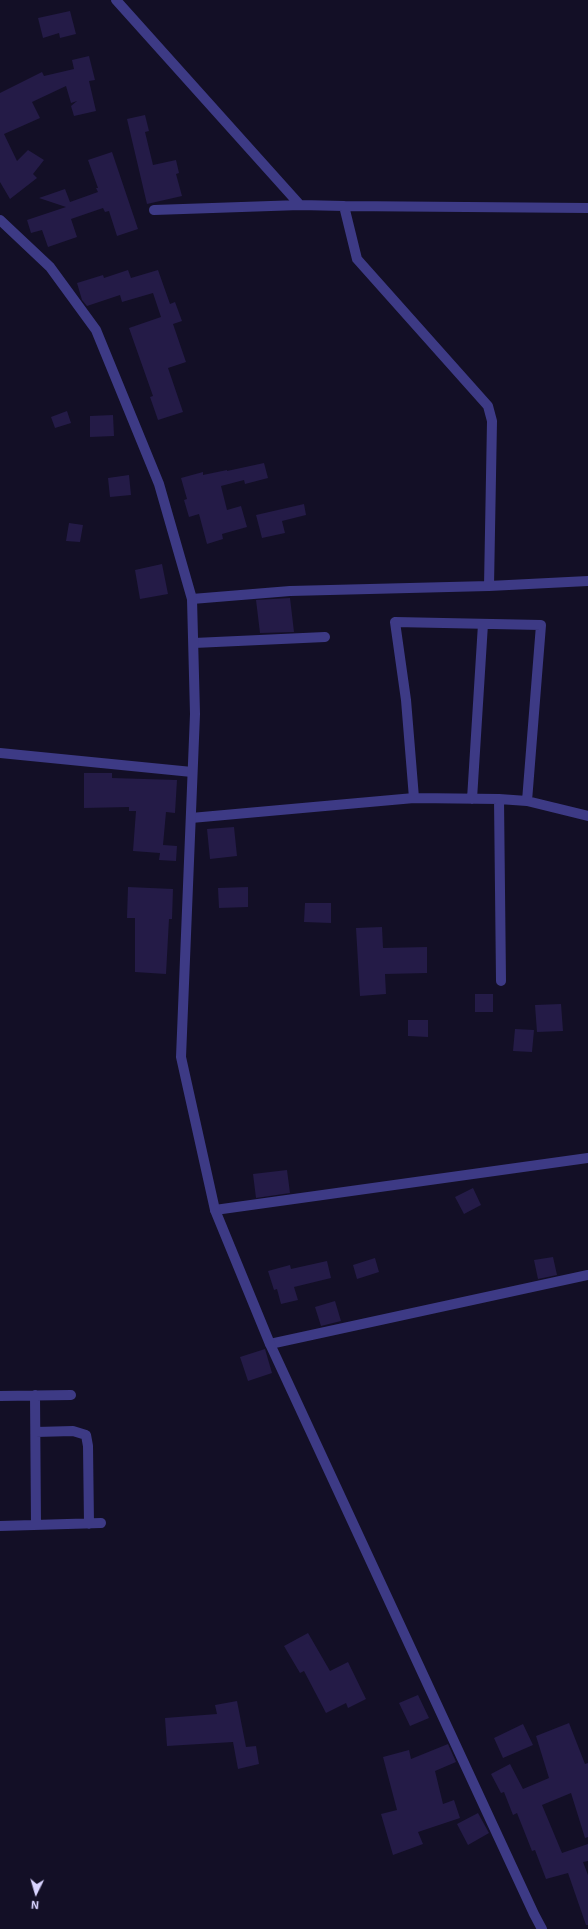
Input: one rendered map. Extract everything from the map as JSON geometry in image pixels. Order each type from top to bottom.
[{"type":"street","points":[[116,0],[300,205]]},
{"type":"street","points":[[154,210],[300,205],[588,208]]},
{"type":"street","points":[[344,206],[357,259],[488,406],[492,421],[489,586]]},
{"type":"street","points":[[0,220],[50,266],[96,330],[159,484],[192,599],[195,714],[180,1056],[215,1210],[270,1344],[542,1929]]},
{"type":"street","points":[[192,599],[290,591],[588,582]]},
{"type":"street","points":[[414,798],[406,700],[395,622],[541,625],[527,801]]},
{"type":"street","points":[[472,799],[483,624]]},
{"type":"street","points":[[194,643],[325,637]]},
{"type":"street","points":[[0,753],[192,772]]},
{"type":"street","points":[[191,818],[414,798],[499,799],[527,801],[588,816]]},
{"type":"street","points":[[499,799],[502,981]]},
{"type":"street","points":[[215,1210],[588,1158]]},
{"type":"street","points":[[270,1344],[588,1275]]},
{"type":"street","points":[[35,1395],[36,1525]]},
{"type":"street","points":[[0,1396],[71,1395]]},
{"type":"street","points":[[36,1432],[73,1431],[86,1435],[89,1524]]},
{"type":"street","points":[[0,1526],[101,1523]]},
{"type":"building","points":[[70,11],[76,34],[60,38],[59,33],[43,38],[38,18]]},
{"type":"building","points":[[89,56],[95,80],[89,81],[96,111],[74,116],[71,106],[77,101],[71,103],[66,86],[32,102],[40,118],[4,134],[17,161],[28,150],[44,160],[33,174],[37,178],[10,199],[0,182],[0,93],[42,72],[44,76],[74,69],[72,60]]},
{"type":"building","points":[[145,115],[149,131],[145,132],[153,165],[176,160],[179,173],[176,174],[182,196],[147,204],[127,119]]},
{"type":"building","points":[[112,152],[138,229],[117,236],[109,211],[105,212],[103,208],[71,219],[77,237],[48,247],[42,230],[31,233],[27,220],[66,207],[39,198],[65,189],[70,202],[98,192],[88,160]]},
{"type":"building","points":[[128,270],[131,278],[158,270],[170,304],[175,302],[182,321],[173,324],[186,362],[168,368],[183,412],[158,420],[150,397],[153,396],[129,328],[161,317],[153,293],[122,302],[120,295],[87,306],[82,300],[77,283],[103,275],[104,278]]},
{"type":"building","points":[[67,411],[71,423],[55,428],[51,417]]},
{"type":"building","points":[[113,415],[114,436],[90,437],[90,416]]},
{"type":"building","points":[[264,463],[268,478],[245,484],[244,480],[221,486],[227,510],[241,506],[247,527],[222,534],[223,539],[207,544],[199,514],[189,517],[184,500],[187,499],[181,478],[203,472],[203,475]]},
{"type":"building","points":[[129,475],[131,495],[110,497],[108,478]]},
{"type":"building","points":[[304,504],[306,515],[282,521],[285,533],[262,538],[256,515]]},
{"type":"building","points":[[69,523],[83,525],[80,542],[66,541]]},
{"type":"building","points":[[162,564],[168,594],[140,599],[135,570]]},
{"type":"building","points":[[290,598],[294,632],[260,633],[256,600]]},
{"type":"building","points":[[84,773],[112,773],[112,778],[177,780],[175,813],[166,812],[163,845],[177,846],[176,861],[159,860],[160,853],[133,851],[136,811],[129,811],[129,807],[84,808]]},
{"type":"building","points":[[234,827],[237,856],[210,859],[207,829]]},
{"type":"building","points":[[128,887],[173,889],[172,919],[169,919],[166,974],[135,972],[135,918],[127,918]]},
{"type":"building","points":[[248,887],[248,907],[219,908],[218,888]]},
{"type":"building","points":[[305,903],[331,903],[331,923],[304,922]]},
{"type":"building","points":[[382,927],[383,948],[427,947],[427,973],[385,974],[386,994],[360,996],[356,928]]},
{"type":"building","points":[[475,994],[493,994],[493,1012],[475,1012]]},
{"type":"building","points":[[561,1004],[563,1031],[537,1032],[535,1005]]},
{"type":"building","points":[[408,1020],[428,1020],[428,1037],[408,1036]]},
{"type":"building","points":[[515,1029],[534,1030],[532,1052],[513,1051]]},
{"type":"building","points":[[287,1170],[290,1193],[256,1198],[253,1174]]},
{"type":"building","points":[[473,1188],[481,1205],[464,1214],[455,1197]]},
{"type":"building","points":[[553,1257],[557,1275],[538,1279],[534,1260]]},
{"type":"building","points":[[375,1258],[379,1272],[357,1279],[353,1265]]},
{"type":"building","points":[[327,1261],[331,1278],[294,1287],[298,1300],[281,1304],[277,1289],[274,1290],[268,1271],[290,1265],[291,1269]]},
{"type":"building","points":[[335,1301],[341,1321],[321,1326],[315,1307]]},
{"type":"building","points":[[265,1349],[272,1373],[248,1381],[240,1357]]},
{"type":"building","points":[[308,1633],[330,1671],[348,1662],[366,1699],[348,1708],[346,1703],[326,1713],[304,1671],[300,1673],[284,1646]]},
{"type":"building","points":[[418,1695],[429,1718],[410,1726],[399,1703]]},
{"type":"building","points":[[237,1701],[246,1747],[256,1746],[259,1764],[238,1769],[233,1742],[167,1746],[165,1718],[217,1714],[215,1705]]},
{"type":"building","points":[[569,1723],[585,1764],[588,1763],[588,1837],[585,1838],[571,1793],[542,1805],[562,1853],[588,1844],[588,1861],[583,1862],[588,1875],[588,1925],[586,1925],[568,1873],[546,1879],[535,1850],[532,1851],[517,1813],[513,1815],[504,1792],[501,1793],[491,1774],[510,1764],[523,1789],[549,1778],[536,1736]]},
{"type":"building","points":[[523,1724],[533,1745],[503,1758],[494,1738]]},
{"type":"building","points":[[448,1744],[456,1762],[435,1771],[443,1804],[454,1800],[460,1818],[418,1832],[423,1844],[393,1855],[381,1814],[397,1810],[383,1757],[409,1750],[411,1759]]},
{"type":"building","points":[[478,1813],[489,1833],[468,1845],[457,1824]]}]
